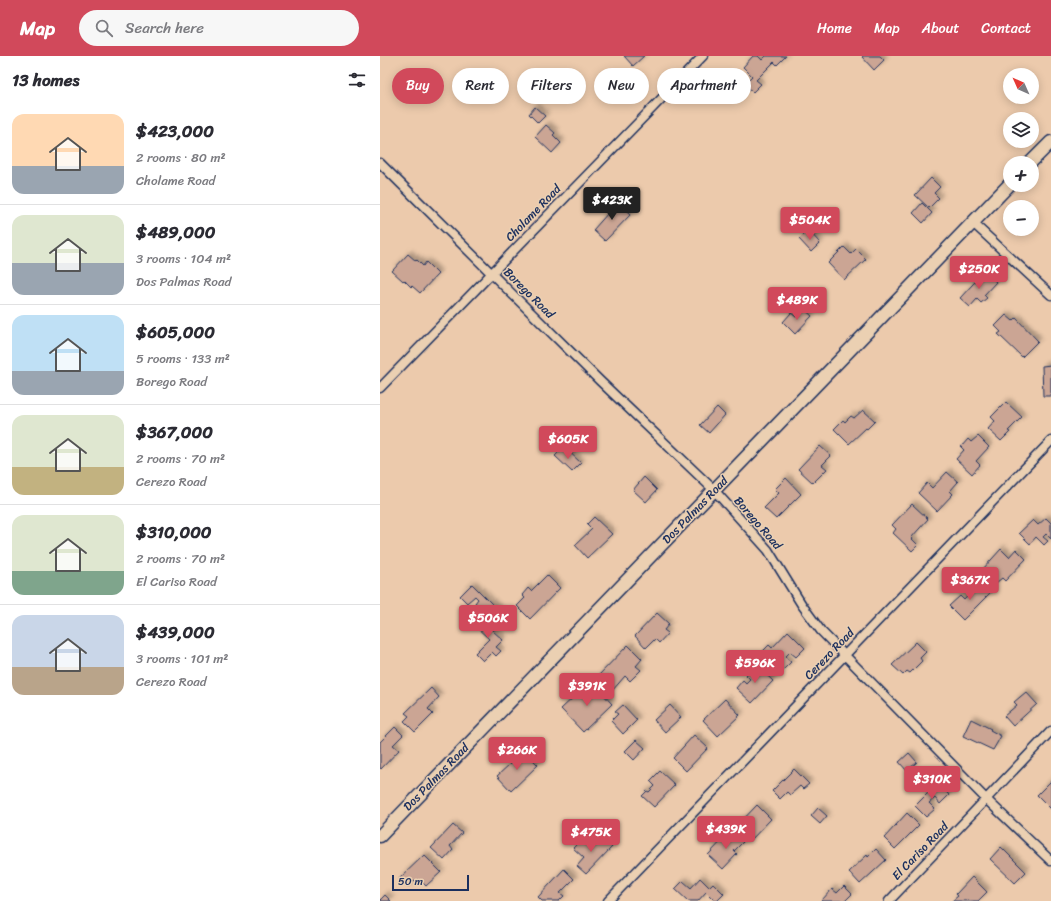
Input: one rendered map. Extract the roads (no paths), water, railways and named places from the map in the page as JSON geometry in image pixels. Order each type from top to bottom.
[{"type":"street","name":"Cholame Road","points":[[380,388],[703,56]]},
{"type":"street","points":[[1037,156],[1051,142]]},
{"type":"street","name":"Borego Road","points":[[380,163],[600,381],[714,490],[768,550],[802,605],[821,632],[986,799],[1051,861]]},
{"type":"street","name":"Dos Palmas Road","points":[[380,836],[1003,191]]},
{"type":"street","points":[[973,223],[1051,295]]},
{"type":"street","name":"Cerezo Road","points":[[608,901],[1051,441]]},
{"type":"street","name":"El Cariso Road","points":[[889,901],[1051,731]]}]
